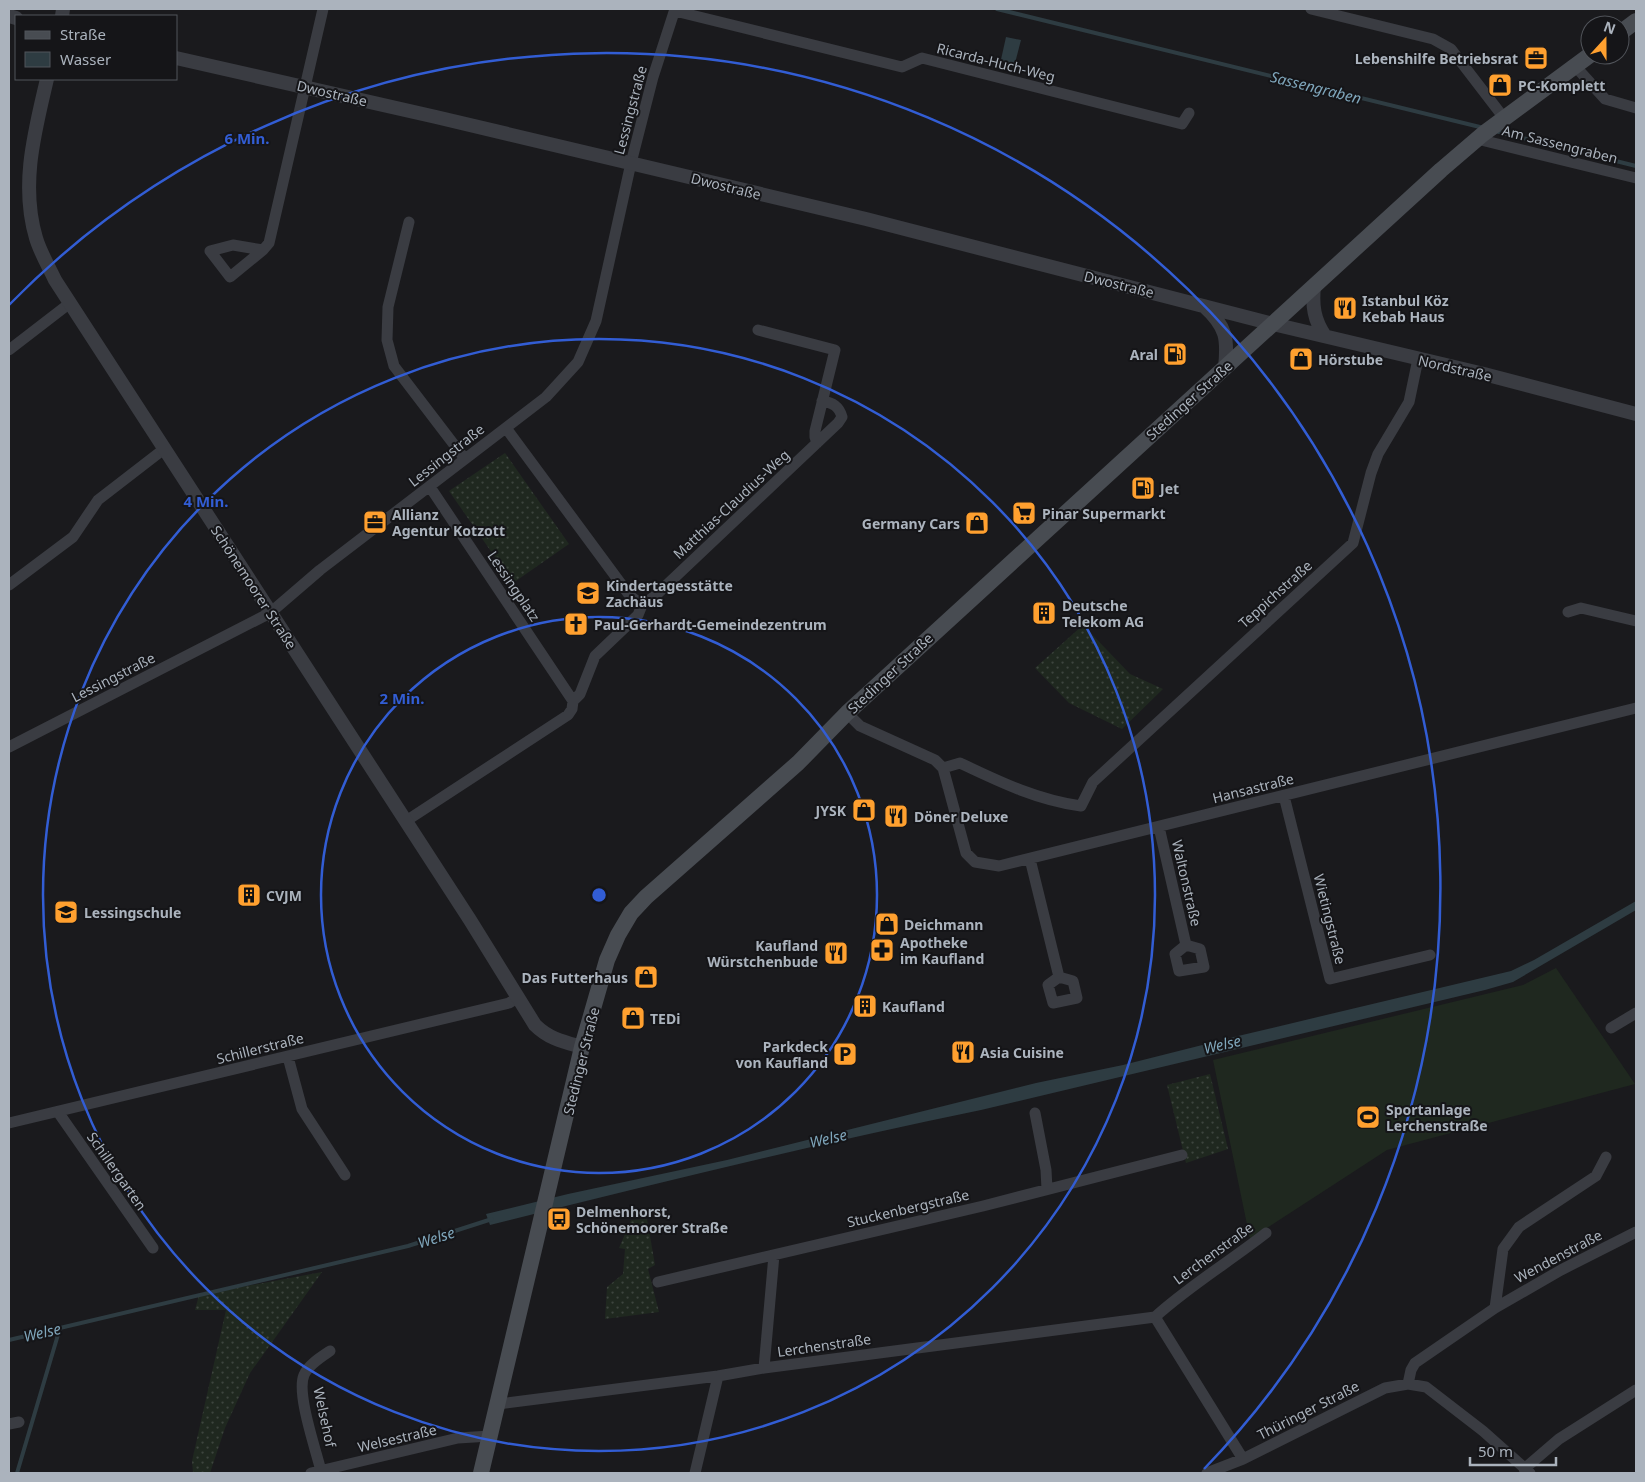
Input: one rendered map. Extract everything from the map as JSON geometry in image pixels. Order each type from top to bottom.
[{"type":"main road","name":"Stedinger Straße","points":[[481,1473],[544,1214],[582,1047],[607,960],[618,935],[631,914],[681,864],[798,763],[847,713],[1314,286],[1490,129],[1580,62]]},
{"type":"street","points":[[263,250],[269,243],[323,9]]},
{"type":"street","points":[[1310,9],[1433,38],[1451,49],[1490,129]]},
{"type":"street","name":"Ricarda-Huch-Weg","points":[[675,10],[902,67],[922,58],[1182,124],[1189,113]]},
{"type":"street","name":"Lessingstraße","points":[[9,747],[270,613],[320,570],[430,488],[546,397],[578,362],[596,321],[631,163],[653,77],[675,10]]},
{"type":"street","name":"Dwostraße","points":[[178,58],[631,163],[874,222],[1273,324]]},
{"type":"street","points":[[1575,66],[1605,99],[1636,108]]},
{"type":"street","name":"Schönemoorer Straße","points":[[47,80],[31,150],[29,195],[36,239],[55,280],[470,920],[535,1026],[553,1039],[582,1047]]},
{"type":"street","name":"Am Sassengraben","points":[[1490,129],[1636,178]]},
{"type":"street","points":[[409,222],[388,307],[386,340],[394,366],[465,460]]},
{"type":"street","points":[[1314,286],[1313,311],[1317,323],[1325,336]]},
{"type":"street","points":[[9,350],[70,303]]},
{"type":"street","points":[[1204,306],[1219,321],[1225,332],[1227,342],[1224,368]]},
{"type":"street","name":"Nordstraße","points":[[1273,324],[1484,374],[1636,414]]},
{"type":"street","points":[[758,330],[835,350],[815,431],[817,442]]},
{"type":"street","name":"Teppichstraße","points":[[943,768],[960,763],[1034,796],[1081,806],[1093,782],[1352,544],[1378,454],[1409,402],[1418,359]]},
{"type":"street","name":"Matthias-Claudius-Weg","points":[[406,821],[568,715],[572,709],[573,701],[580,694],[594,656],[638,615],[642,604],[655,596],[782,478],[842,417],[840,409],[831,403],[822,401]]},
{"type":"street","points":[[506,428],[630,596],[642,604]]},
{"type":"street","points":[[9,585],[73,537],[98,500],[164,449]]},
{"type":"street","name":"Lessingplatz","points":[[430,488],[573,701]]},
{"type":"street","points":[[1568,612],[1582,608],[1636,621]]},
{"type":"street","name":"Hansastraße","points":[[943,768],[966,853],[975,862],[998,866],[1636,708]]},
{"type":"street","points":[[847,713],[860,726],[935,760],[943,768]]},
{"type":"street","name":"Wietingstraße","points":[[1284,796],[1330,979],[1430,955]]},
{"type":"street","name":"Waltonstraße","points":[[1159,827],[1186,945]]},
{"type":"street","points":[[1030,858],[1059,977]]},
{"type":"street","name":"Schillerstraße","points":[[9,1123],[509,1003],[517,998]]},
{"type":"street","points":[[1611,1028],[1636,1013]]},
{"type":"street","points":[[288,1057],[302,1109],[345,1175]]},
{"type":"street","name":"Schillergarten","points":[[58,1112],[153,1248]]},
{"type":"street","points":[[1034,1113],[1046,1170],[1047,1189]]},
{"type":"street","name":"Stuckenbergstraße","points":[[658,1282],[1182,1155]]},
{"type":"street","name":"Wendenstraße","points":[[1495,1308],[1503,1249],[1519,1227],[1596,1176],[1606,1157]]},
{"type":"street","name":"Wendenstraße","points":[[1408,1384],[1411,1370],[1415,1363],[1495,1308],[1561,1270],[1636,1232]]},
{"type":"street","name":"Lerchenstraße","points":[[498,1404],[1154,1317],[1176,1297],[1266,1233]]},
{"type":"street","points":[[764,1368],[774,1255]]},
{"type":"street","points":[[1154,1317],[1243,1459]]},
{"type":"street","name":"Welsehof","points":[[316,1472],[301,1392],[304,1374],[316,1361],[330,1351]]},
{"type":"street","points":[[695,1473],[718,1376]]},
{"type":"street","name":"Thüringer Straße","points":[[1207,1473],[1243,1459],[1385,1388],[1408,1384],[1426,1387],[1483,1431],[1527,1471]]},
{"type":"street","points":[[1527,1471],[1559,1439],[1636,1390]]},
{"type":"street","name":"Welsestraße","points":[[316,1472],[458,1438],[490,1436]]},
{"type":"shaded area","points":[[505,453],[569,544],[513,583],[449,491]]},
{"type":"shaded area","points":[[1083,625],[1130,674],[1163,689],[1122,729],[1069,703],[1035,668]]},
{"type":"shaded area","name":"Sportanlage Lerchenstraße","points":[[1556,968],[1635,1084],[1387,1150],[1250,1239],[1213,1060],[1523,985]]},
{"type":"shaded area","points":[[1210,1074],[1228,1149],[1186,1163],[1167,1085]]},
{"type":"shaded area","points":[[647,1219],[655,1265],[648,1269],[659,1312],[605,1319],[607,1287],[623,1274],[625,1249],[619,1248],[631,1220]]},
{"type":"shaded area","points":[[322,1272],[250,1373],[225,1428],[210,1473],[193,1473],[192,1461],[226,1310],[195,1310],[199,1295]]},
{"type":"water","points":[[1006,37],[1021,40],[1014,67],[1000,64]]},
{"type":"water","points":[[1636,901],[1636,910],[1513,982],[1485,990],[981,1110],[735,1165],[490,1225],[486,1214],[568,1194],[727,1160],[1036,1083],[1123,1065],[1511,971],[1534,960]]},
{"type":"waterway","name":"Sassengraben","points":[[997,9],[1484,128]]},
{"type":"waterway","name":"Sassengraben","points":[[1495,131],[1636,166]]},
{"type":"waterway","name":"Welse","points":[[9,1340],[408,1246],[492,1219]]},
{"type":"waterway","points":[[17,1473],[60,1328]]},
{"type":"place","name":"Lebenshilfe Betriebsrat","points":[[1536,58]]},
{"type":"place","name":"PC-Komplett","points":[[1500,85]]},
{"type":"place","name":"Istanbul Köz Kebab Haus","points":[[1345,308]]},
{"type":"place","name":"Aral","points":[[1175,354]]},
{"type":"place","name":"Hörstube","points":[[1301,359]]},
{"type":"place","name":"Jet","points":[[1143,488]]},
{"type":"place","name":"Pinar Supermarkt","points":[[1024,513]]},
{"type":"place","name":"Allianz Agentur Kotzott","points":[[375,522]]},
{"type":"place","name":"Germany Cars","points":[[977,523]]},
{"type":"place","name":"Kindertagesstätte Zachäus","points":[[588,593]]},
{"type":"place","name":"Deutsche Telekom AG","points":[[1044,613]]},
{"type":"place","name":"Paul-Gerhardt-Gemeindezentrum","points":[[576,624]]},
{"type":"place","name":"JYSK","points":[[864,810]]},
{"type":"place","name":"Döner Deluxe","points":[[896,816]]},
{"type":"place","name":"CVJM","points":[[249,895]]},
{"type":"place","name":"Lessingschule","points":[[66,912]]},
{"type":"place","name":"Deichmann","points":[[887,924]]},
{"type":"place","name":"Apotheke im Kaufland","points":[[882,950]]},
{"type":"place","name":"Kaufland Würstchenbude","points":[[836,953]]},
{"type":"place","name":"Das Futterhaus","points":[[646,977]]},
{"type":"place","name":"Kaufland","points":[[865,1006]]},
{"type":"place","name":"TEDi","points":[[633,1018]]},
{"type":"place","name":"Asia Cuisine","points":[[963,1052]]},
{"type":"place","name":"Parkdeck von Kaufland","points":[[845,1054]]},
{"type":"place","name":"Sportanlage Lerchenstraße","points":[[1368,1117]]},
{"type":"place","name":"Delmenhorst, Schönemoorer Straße","points":[[559,1219]]}]
